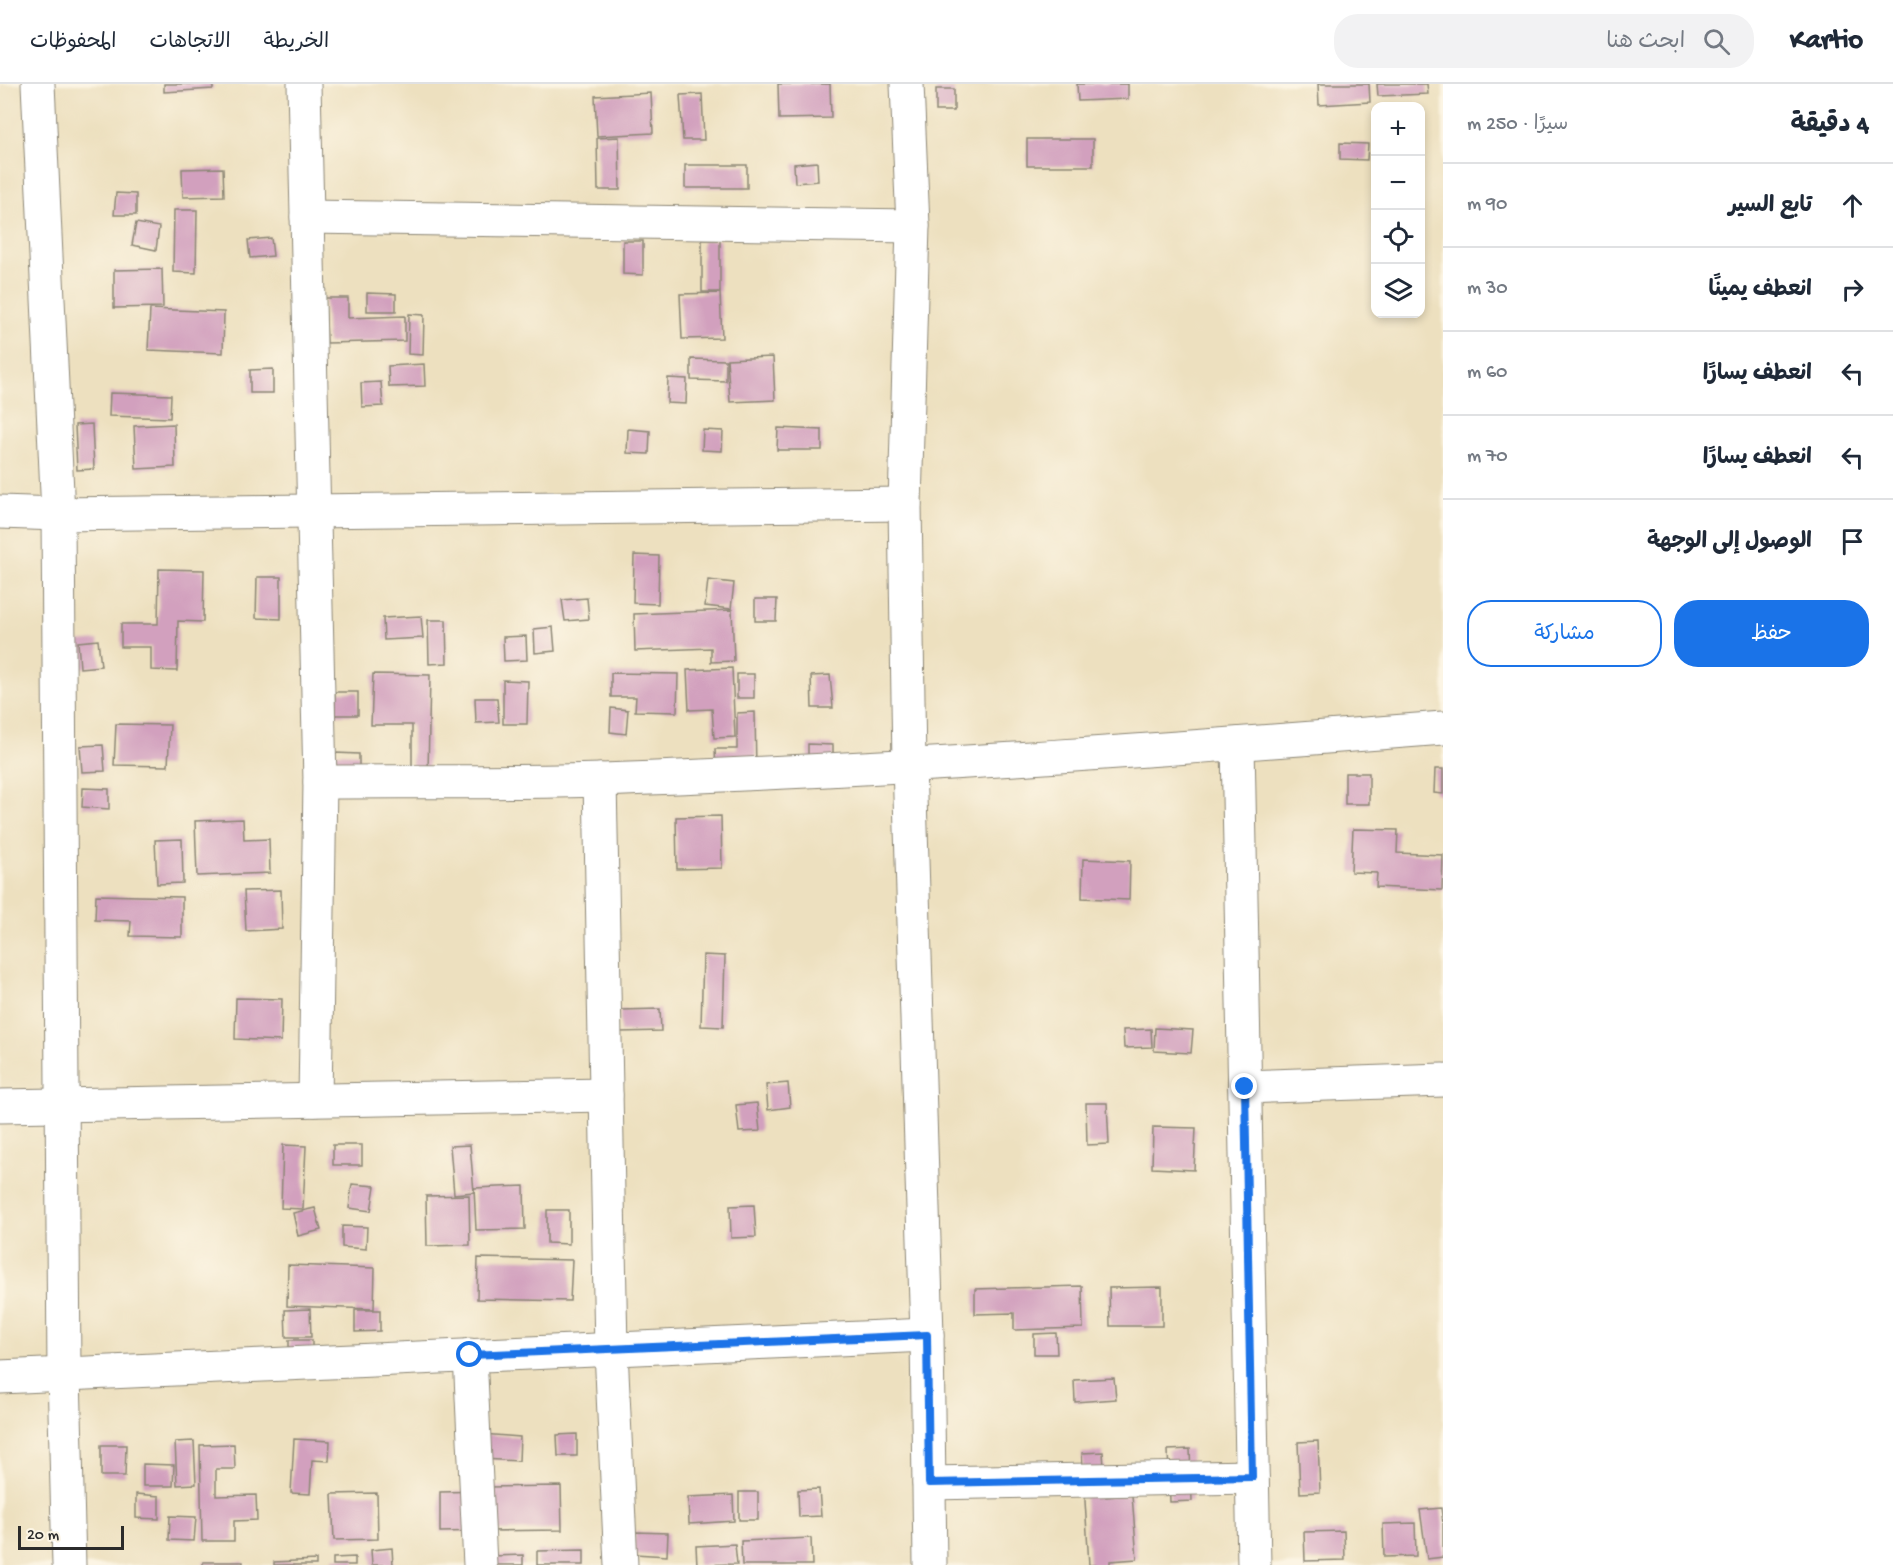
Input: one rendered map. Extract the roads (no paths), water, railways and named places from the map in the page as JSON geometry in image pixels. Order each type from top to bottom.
[{"type":"street","points":[[38,84],[58,513],[64,1374],[69,1565]]},
{"type":"street","points":[[304,84],[320,782],[315,1100]]},
{"type":"street","points":[[907,84],[913,226],[905,504],[909,765],[927,1335],[930,1565]]},
{"type":"street","points":[[307,217],[913,226]]},
{"type":"street","points":[[0,512],[905,504]]},
{"type":"street","points":[[320,782],[600,780],[909,765],[1443,728]]},
{"type":"street","points":[[1238,744],[1254,1565]]},
{"type":"street","points":[[600,780],[611,1350],[621,1565]]},
{"type":"street","points":[[1245,1087],[1443,1080]]},
{"type":"street","points":[[0,1106],[606,1095]]},
{"type":"street","points":[[0,1377],[927,1335]]},
{"type":"street","points":[[470,1355],[480,1565]]},
{"type":"street","points":[[929,1483],[1252,1477]]}]
